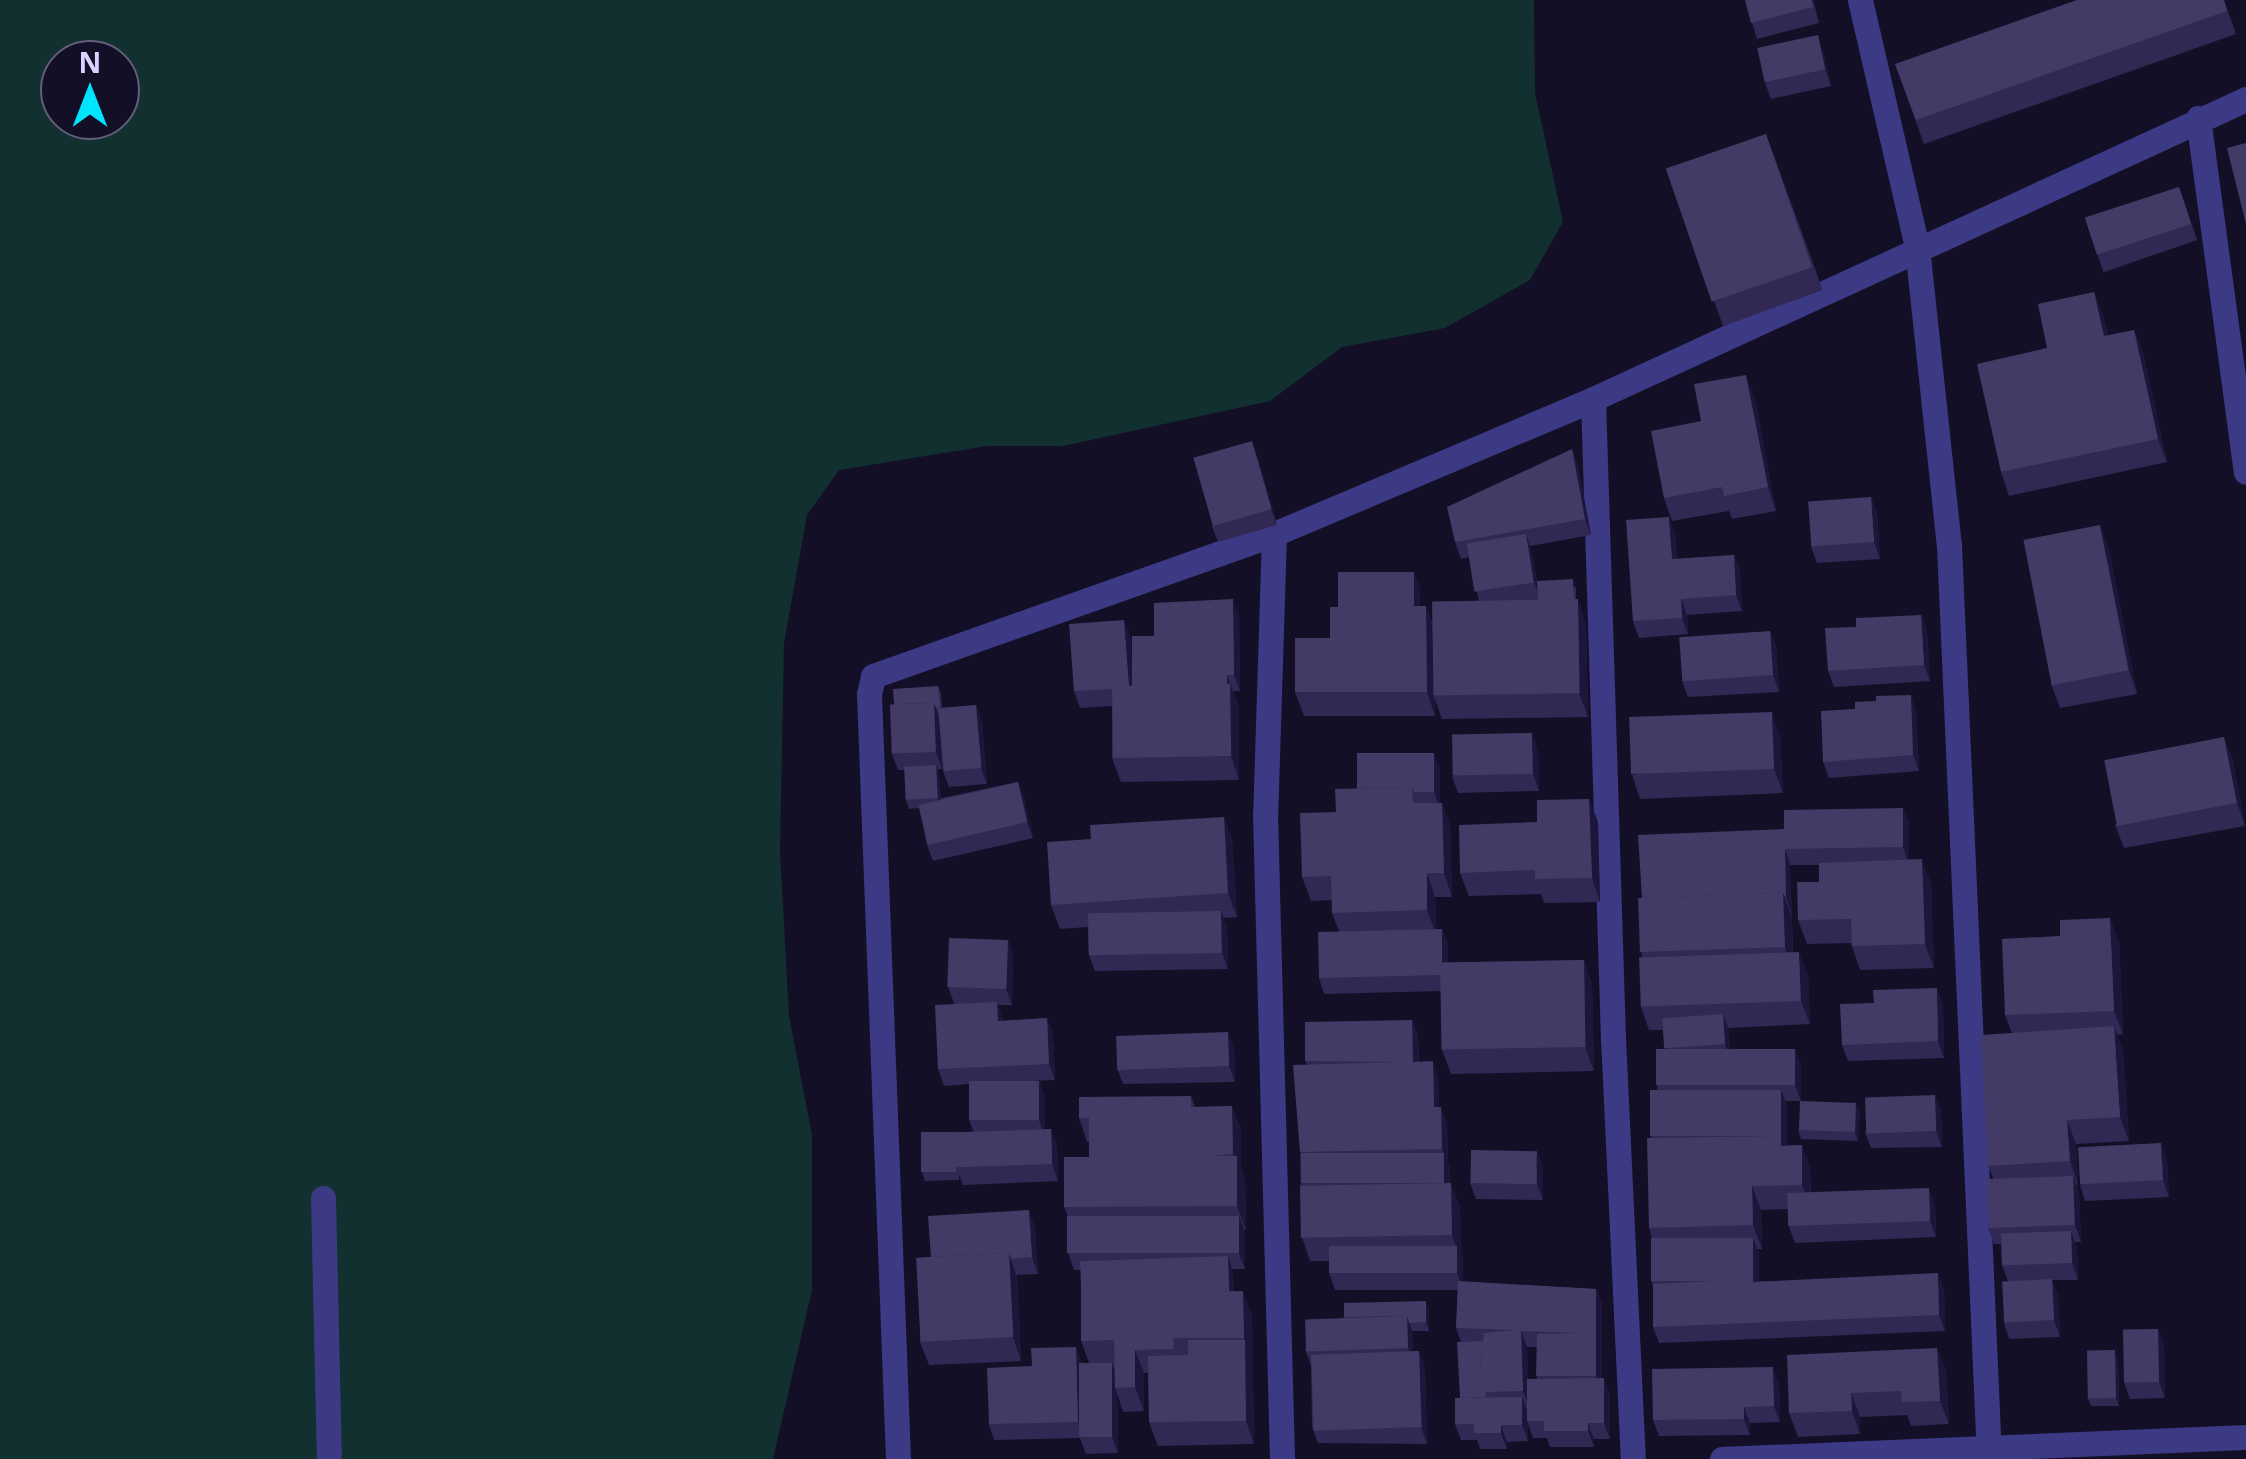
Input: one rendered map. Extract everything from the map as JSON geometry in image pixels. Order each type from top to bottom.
[{"type":"street","points":[[1860,0],[1917,247],[1949,545],[1989,1453]]},
{"type":"street","points":[[898,1459],[869,694],[873,676],[1274,534],[1593,398],[2198,118],[2246,100]]},
{"type":"street","points":[[2198,118],[2246,472]]},
{"type":"street","points":[[1593,398],[1612,1018],[1633,1459]]},
{"type":"street","points":[[1274,534],[1265,814],[1282,1459]]},
{"type":"street","points":[[322,1198],[329,1459]]},
{"type":"street","points":[[1722,1459],[1989,1453],[2246,1437]]},
{"type":"green space","points":[[0,0],[1534,0],[1535,93],[1563,222],[1530,280],[1445,328],[1342,347],[1270,401],[1063,446],[987,446],[839,470],[807,515],[784,643],[780,852],[789,1016],[812,1135],[812,1290],[773,1459],[0,1459]]},
{"type":"building","points":[[1745,0],[1811,0],[1813,7],[1751,23]]},
{"type":"building","points":[[2077,0],[2224,0],[2227,11],[1916,120],[1895,64]]},
{"type":"building","points":[[1818,35],[1825,69],[1765,82],[1757,48]]},
{"type":"building","points":[[1766,134],[1812,267],[1712,302],[1666,169]]},
{"type":"building","points":[[2246,143],[2246,224],[2227,148]]},
{"type":"building","points":[[2179,187],[2191,224],[2097,255],[2085,218]]},
{"type":"building","points":[[2094,292],[2104,336],[2134,330],[2158,439],[2001,472],[1977,364],[2047,348],[2038,304]]},
{"type":"building","points":[[1746,375],[1768,487],[1724,496],[1722,487],[1664,498],[1651,431],[1701,421],[1694,384]]},
{"type":"building","points":[[1252,441],[1272,509],[1213,526],[1193,458]]},
{"type":"building","points":[[1572,449],[1585,519],[1455,542],[1447,507]]},
{"type":"building","points":[[1871,497],[1874,542],[1811,546],[1808,501]]},
{"type":"building","points":[[1669,517],[1672,559],[1734,555],[1736,595],[1681,599],[1682,618],[1633,621],[1626,520]]},
{"type":"building","points":[[2100,525],[2128,670],[2052,685],[2023,540]]},
{"type":"building","points":[[1526,534],[1534,582],[1474,592],[1467,543]]},
{"type":"building","points":[[1338,572],[1414,572],[1414,607],[1338,607]]},
{"type":"building","points":[[1573,579],[1574,599],[1538,601],[1537,581]]},
{"type":"building","points":[[1233,599],[1234,675],[1227,675],[1227,685],[1154,685],[1154,603]]},
{"type":"building","points":[[1578,599],[1580,693],[1434,696],[1432,602]]},
{"type":"building","points":[[1426,606],[1427,692],[1295,692],[1295,638],[1330,638],[1330,607]]},
{"type":"building","points":[[1921,615],[1924,665],[1828,671],[1825,628],[1856,627],[1856,618]]},
{"type":"building","points":[[1124,620],[1129,686],[1074,691],[1069,624]]},
{"type":"building","points":[[1770,631],[1773,675],[1682,681],[1679,637]]},
{"type":"building","points":[[1132,636],[1154,636],[1154,686],[1132,686]]},
{"type":"building","points":[[1230,684],[1231,756],[1113,758],[1112,686]]},
{"type":"building","points":[[938,686],[940,707],[936,708],[934,703],[894,704],[893,689]]},
{"type":"building","points":[[1911,695],[1913,755],[1823,762],[1821,711],[1855,709],[1855,702],[1876,701],[1876,696]]},
{"type":"building","points":[[934,703],[936,752],[892,754],[890,705]]},
{"type":"building","points":[[976,705],[981,768],[944,771],[938,708]]},
{"type":"building","points":[[1772,712],[1774,769],[1631,774],[1629,717]]},
{"type":"building","points":[[1532,733],[1533,774],[1453,775],[1452,734]]},
{"type":"building","points":[[2224,737],[2237,803],[2117,826],[2104,760]]},
{"type":"building","points":[[1357,753],[1434,753],[1434,792],[1414,792],[1412,787],[1357,788]]},
{"type":"building","points":[[936,765],[938,798],[906,800],[904,767]]},
{"type":"building","points":[[1018,782],[1027,822],[928,845],[919,805]]},
{"type":"building","points":[[1412,787],[1413,803],[1442,803],[1444,873],[1427,873],[1427,910],[1332,913],[1331,876],[1302,877],[1300,813],[1336,812],[1335,789]]},
{"type":"building","points":[[1589,799],[1592,878],[1535,879],[1535,870],[1460,873],[1459,825],[1537,822],[1537,800]]},
{"type":"building","points":[[1903,808],[1903,847],[1785,849],[1786,897],[1783,893],[1642,898],[1638,835],[1784,829],[1784,810]]},
{"type":"building","points":[[1224,817],[1228,893],[1051,905],[1047,842],[1091,839],[1090,825]]},
{"type":"building","points":[[1922,859],[1925,944],[1852,946],[1851,919],[1798,920],[1797,882],[1819,882],[1819,863]]},
{"type":"building","points":[[1783,893],[1785,947],[1640,952],[1638,898]]},
{"type":"building","points":[[1221,911],[1222,953],[1089,955],[1088,913]]},
{"type":"building","points":[[2110,918],[2114,1011],[2005,1015],[2002,939],[2060,936],[2060,920]]},
{"type":"building","points":[[1442,929],[1441,975],[1319,978],[1318,932]]},
{"type":"building","points":[[949,938],[1008,940],[1006,989],[947,987]]},
{"type":"building","points":[[1799,952],[1801,1001],[1641,1007],[1639,958]]},
{"type":"building","points":[[1584,960],[1586,1047],[1442,1049],[1440,963]]},
{"type":"building","points":[[1937,988],[1938,1041],[1842,1045],[1840,1004],[1874,1003],[1873,990]]},
{"type":"building","points":[[997,1002],[998,1021],[1047,1018],[1049,1064],[938,1069],[935,1005]]},
{"type":"building","points":[[1723,1014],[1725,1044],[1664,1048],[1662,1018]]},
{"type":"building","points":[[1412,1020],[1413,1062],[1433,1061],[1434,1107],[1441,1107],[1442,1149],[1300,1152],[1293,1065],[1401,1062],[1305,1061],[1305,1022]]},
{"type":"building","points":[[2114,1026],[2120,1117],[2067,1120],[2070,1161],[1988,1166],[1981,1035]]},
{"type":"building","points":[[1228,1032],[1229,1066],[1117,1070],[1116,1036]]},
{"type":"building","points":[[1656,1049],[1795,1049],[1795,1085],[1656,1085]]},
{"type":"building","points":[[969,1081],[1039,1081],[1039,1120],[969,1120]]},
{"type":"building","points":[[1650,1090],[1781,1090],[1781,1136],[1650,1136]]},
{"type":"building","points":[[1935,1095],[1936,1131],[1866,1133],[1865,1097]]},
{"type":"building","points":[[1191,1096],[1191,1107],[1232,1106],[1233,1154],[1213,1156],[1237,1156],[1237,1206],[1064,1207],[1064,1157],[1089,1157],[1089,1118],[1079,1118],[1079,1097]]},
{"type":"building","points":[[1800,1101],[1856,1103],[1855,1132],[1799,1130]]},
{"type":"building","points":[[1051,1129],[1052,1164],[956,1167],[955,1132]]},
{"type":"building","points":[[921,1132],[956,1132],[956,1172],[921,1172]]},
{"type":"building","points":[[1781,1136],[1781,1146],[1802,1145],[1802,1185],[1752,1186],[1753,1225],[1649,1228],[1647,1138]]},
{"type":"building","points":[[2161,1143],[2163,1180],[2080,1184],[2078,1147]]},
{"type":"building","points":[[1471,1150],[1537,1151],[1536,1184],[1470,1183]]},
{"type":"building","points":[[1301,1153],[1444,1153],[1444,1183],[1301,1183]]},
{"type":"building","points":[[2073,1176],[2075,1225],[1989,1228],[1987,1179]]},
{"type":"building","points":[[1451,1183],[1452,1235],[1301,1238],[1300,1186]]},
{"type":"building","points":[[1929,1188],[1930,1221],[1788,1226],[1787,1193]]},
{"type":"building","points":[[1029,1210],[1032,1257],[1011,1259],[1009,1253],[931,1257],[928,1216]]},
{"type":"building","points":[[1067,1216],[1239,1216],[1239,1253],[1067,1253]]},
{"type":"building","points":[[2071,1231],[2072,1263],[2002,1265],[2001,1233]]},
{"type":"building","points":[[1651,1238],[1753,1238],[1753,1282],[1938,1273],[1939,1315],[1653,1327],[1653,1284],[1714,1281],[1651,1281]]},
{"type":"building","points":[[1329,1246],[1457,1246],[1457,1273],[1329,1273]]},
{"type":"building","points":[[1009,1253],[1013,1337],[921,1342],[916,1258]]},
{"type":"building","points":[[1228,1256],[1229,1291],[1081,1296],[1080,1261]]},
{"type":"building","points":[[2052,1279],[2054,1320],[2004,1323],[2002,1282]]},
{"type":"building","points":[[1458,1281],[1596,1289],[1596,1376],[1536,1376],[1537,1334],[1577,1333],[1521,1331],[1523,1391],[1485,1392],[1480,1362],[1484,1333],[1516,1330],[1456,1328]]},
{"type":"building","points":[[1243,1291],[1244,1338],[1173,1338],[1174,1349],[1135,1350],[1135,1387],[1115,1388],[1114,1340],[1081,1341],[1081,1293]]},
{"type":"building","points":[[1426,1301],[1426,1322],[1409,1323],[1407,1316],[1344,1317],[1344,1303]]},
{"type":"building","points":[[1407,1316],[1408,1348],[1306,1352],[1305,1320]]},
{"type":"building","points":[[2158,1329],[2159,1382],[2124,1383],[2123,1330]]},
{"type":"building","points":[[1188,1340],[1245,1340],[1246,1421],[1149,1422],[1148,1356],[1188,1355]]},
{"type":"building","points":[[1483,1341],[1480,1362],[1486,1397],[1460,1398],[1457,1342]]},
{"type":"building","points":[[1076,1347],[1078,1422],[989,1424],[987,1368],[1032,1366],[1031,1348]]},
{"type":"building","points":[[1937,1348],[1940,1401],[1902,1402],[1901,1391],[1851,1393],[1852,1411],[1789,1413],[1787,1355]]},
{"type":"building","points":[[2087,1350],[2115,1350],[2116,1398],[2088,1398]]},
{"type":"building","points":[[1419,1351],[1422,1427],[1314,1431],[1311,1355]]},
{"type":"building","points":[[1079,1363],[1112,1363],[1112,1437],[1079,1437]]},
{"type":"building","points":[[1773,1367],[1774,1406],[1744,1407],[1744,1419],[1653,1420],[1652,1369]]},
{"type":"building","points":[[1604,1378],[1604,1423],[1588,1423],[1588,1431],[1544,1431],[1544,1421],[1527,1421],[1527,1379]]},
{"type":"building","points":[[1522,1397],[1522,1425],[1501,1425],[1501,1433],[1474,1433],[1474,1424],[1455,1424],[1455,1398]]}]
